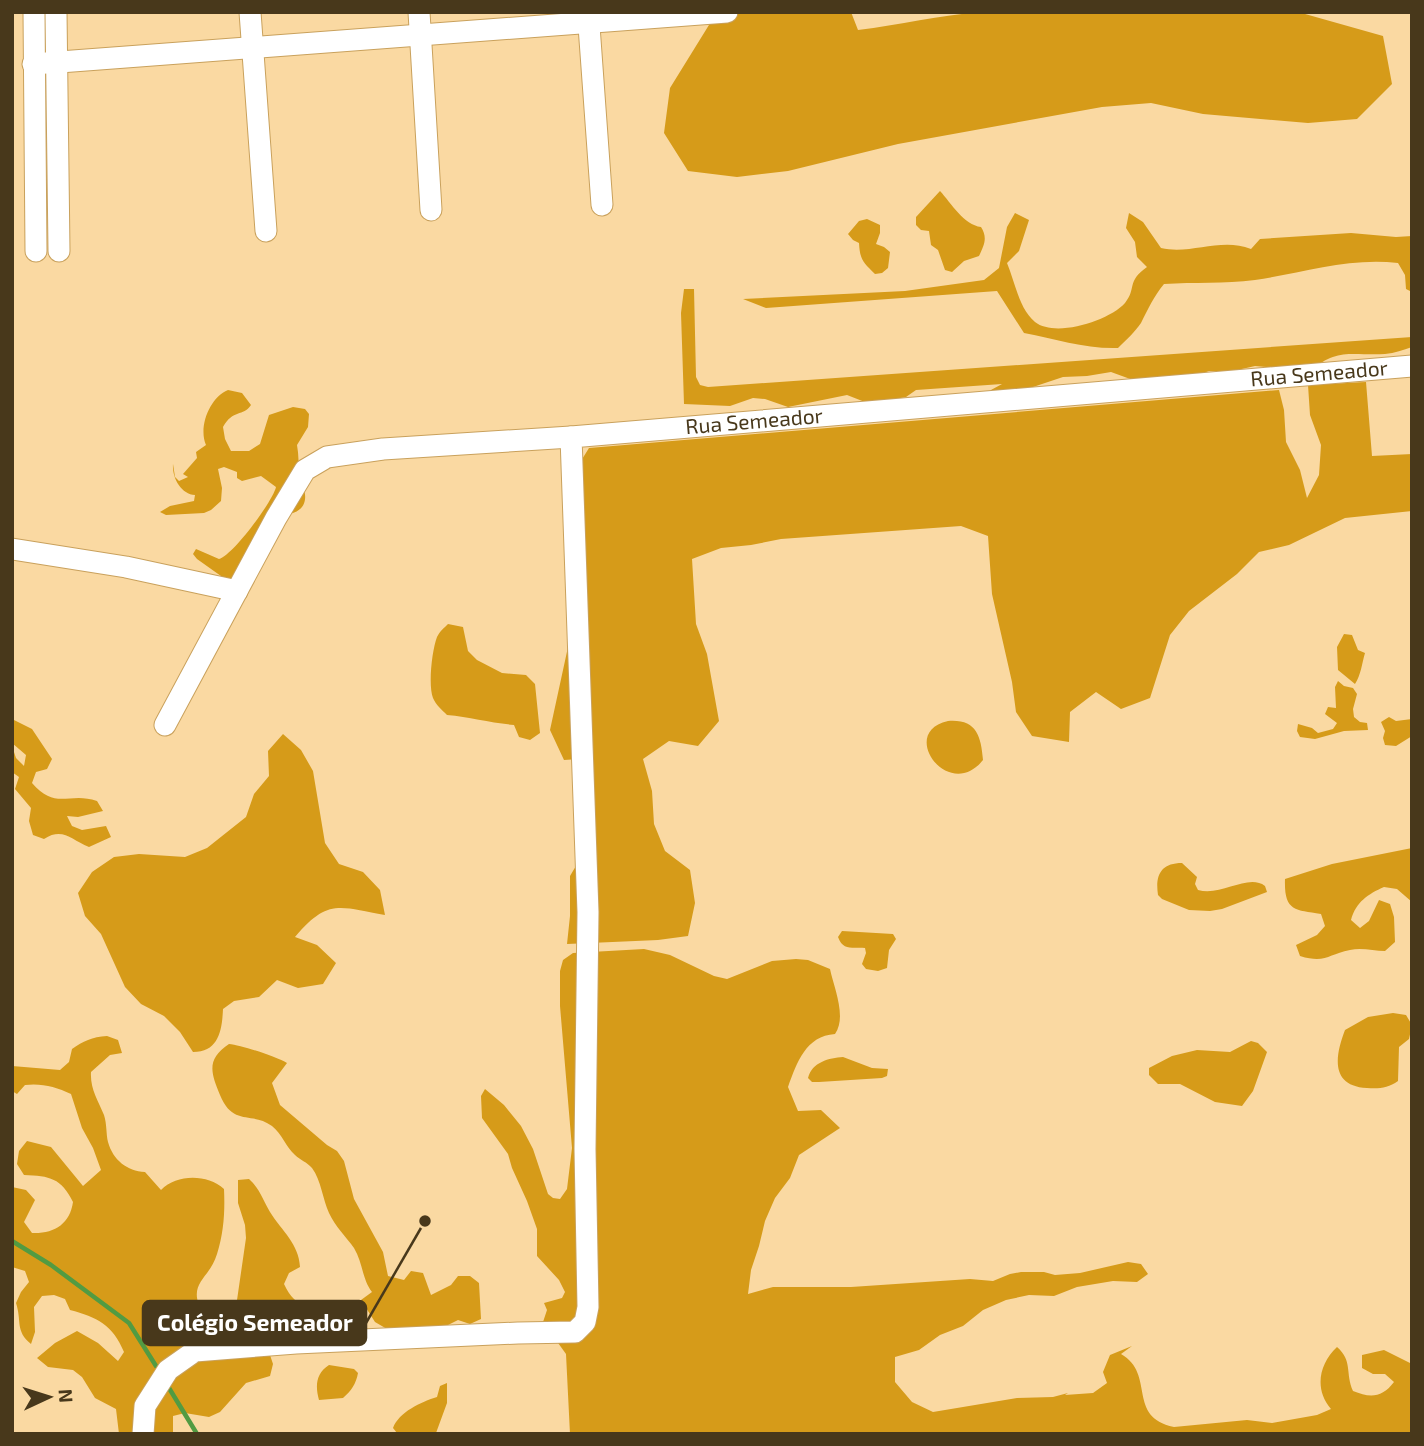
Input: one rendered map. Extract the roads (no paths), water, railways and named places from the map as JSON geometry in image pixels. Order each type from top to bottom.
[{"type":"street","points":[[34,12],[36,251]]},
{"type":"street","points":[[56,12],[59,251]]},
{"type":"street","points":[[250,12],[266,231]]},
{"type":"street","points":[[419,12],[431,209]]},
{"type":"street","points":[[33,64],[253,49],[589,18],[727,12]]},
{"type":"street","points":[[589,18],[602,205]]},
{"type":"street","name":"Rua Semeador","points":[[165,725],[297,482],[305,470],[327,457],[383,449],[571,437],[1412,366]]},
{"type":"street","points":[[144,1434],[145,1406],[168,1370],[195,1351],[296,1343],[575,1332],[585,1322],[588,1307],[585,1149],[589,912],[571,437]]},
{"type":"street","points":[[12,549],[126,567],[237,591]]},
{"type":"waterway","points":[[12,1241],[51,1265],[129,1323],[156,1366]]},
{"type":"waterway","points":[[169,1388],[197,1434]]},
{"type":"place","name":"Colégio Semeador","points":[[425,1221]]}]
